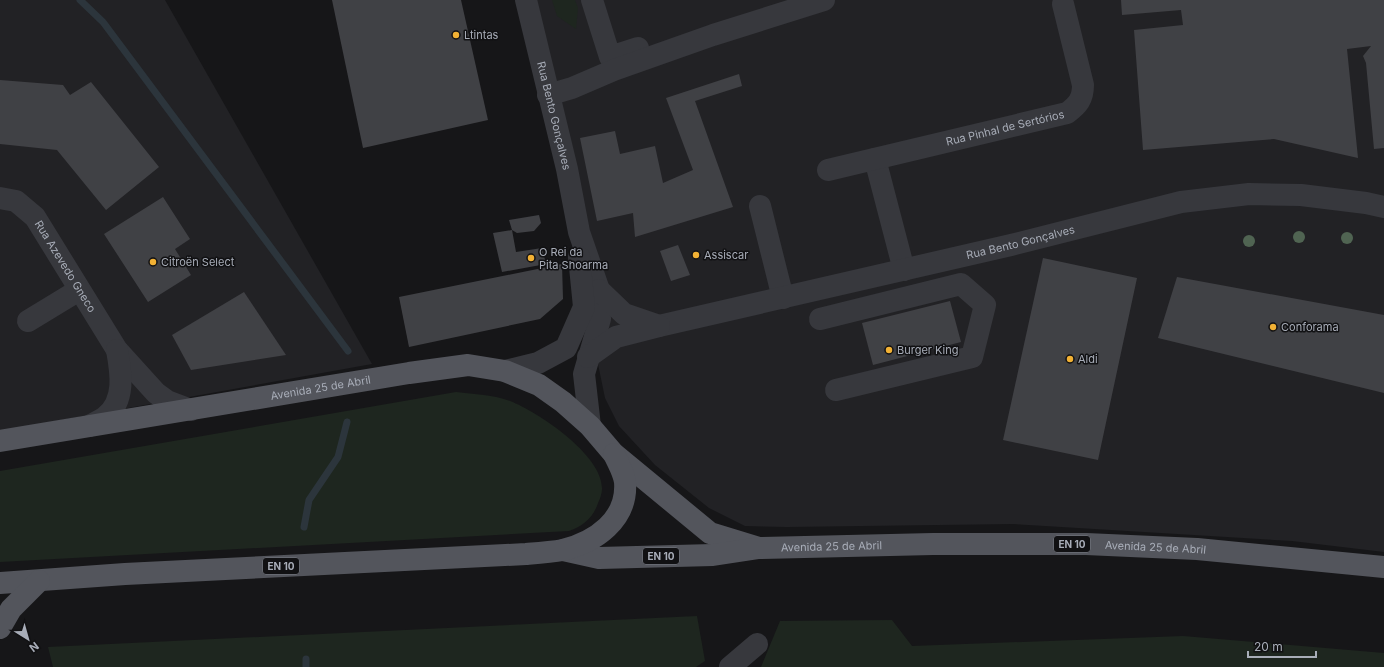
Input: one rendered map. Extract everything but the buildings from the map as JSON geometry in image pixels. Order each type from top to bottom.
[{"type":"main road","name":"Avenida 25 de Abril","points":[[0,441],[409,373],[468,365],[505,371],[539,386],[563,402],[590,426],[613,453],[710,533],[759,548]]},
{"type":"main road","name":"Avenida 25 de Abril","points":[[0,583],[125,574],[526,554],[563,550],[598,536],[615,520],[623,503],[625,482],[613,453]]},
{"type":"main road","name":"Avenida 25 de Abril","points":[[563,550],[599,558],[713,555],[759,548],[948,544],[1086,544],[1197,549],[1348,562],[1384,567]]},
{"type":"main road","points":[[0,628],[11,609],[39,581]]},
{"type":"street","name":"Rua Bento Gonçalves","points":[[526,0],[566,169],[579,232]]},
{"type":"street","points":[[592,0],[610,57],[748,13],[781,0]]},
{"type":"street","points":[[548,95],[572,88],[614,70],[713,35],[824,0]]},
{"type":"street","name":"Rua Pinhal de Sertórios","points":[[828,170],[1056,117],[1067,113],[1078,104],[1083,95],[1084,85],[1063,4]]},
{"type":"street","points":[[875,159],[904,270]]},
{"type":"street","points":[[1375,205],[1384,189]]},
{"type":"street","name":"Rua Bento Gonçalves","points":[[588,357],[616,337],[904,270],[1181,202],[1249,194],[1301,195],[1375,205]]},
{"type":"street","name":"Rua Azevedo Gneco","points":[[0,198],[16,201],[34,217],[117,350],[156,393],[167,401],[191,410]]},
{"type":"street","points":[[760,206],[782,298]]},
{"type":"street","points":[[579,232],[599,290],[600,319],[584,374],[590,426]]},
{"type":"street","points":[[505,371],[538,363],[566,348],[584,307],[579,256],[579,232]]},
{"type":"street","points":[[820,319],[961,284],[985,305],[972,357],[836,390]]},
{"type":"street","points":[[28,321],[79,290]]},
{"type":"street","points":[[599,290],[624,314],[659,326]]},
{"type":"street","name":"Rua Azevedo Gneco","points":[[89,426],[106,417],[113,409],[121,387],[122,374],[117,350]]},
{"type":"street","points":[[730,667],[757,644]]},
{"type":"shaded area","points":[[0,0],[165,0],[372,364],[0,431]]},
{"type":"shaded area","points":[[523,0],[1384,0],[1384,552],[1292,541],[1013,524],[787,527],[745,526],[709,508],[655,465],[619,426],[605,398]]},
{"type":"shaded area","points":[[552,0],[575,0],[578,8],[576,29],[557,16]]},
{"type":"shaded area","points":[[456,392],[491,396],[510,401],[552,425],[581,449],[592,462],[599,476],[602,489],[596,508],[587,521],[579,527],[569,531],[0,562],[0,471]]},
{"type":"shaded area","points":[[697,616],[705,661],[696,667],[53,667],[48,647]]},
{"type":"shaded area","points":[[892,620],[912,646],[1183,636],[1384,653],[1384,667],[761,667],[780,621]]},
{"type":"waterway","points":[[80,0],[103,22],[348,351]]},
{"type":"waterway","points":[[304,527],[309,500],[338,457],[347,422]]},
{"type":"waterway","points":[[306,659],[306,667]]},
{"type":"place","name":"Ltintas","points":[[456,35]]},
{"type":"place","name":"Assiscar","points":[[696,255]]},
{"type":"place","name":"O Rei da Pita Shoarma","points":[[531,258]]},
{"type":"place","name":"Citroën Select","points":[[153,262]]},
{"type":"place","name":"Conforama","points":[[1273,327]]},
{"type":"place","name":"Burger King","points":[[889,350]]},
{"type":"place","name":"Aldi","points":[[1070,359]]}]
